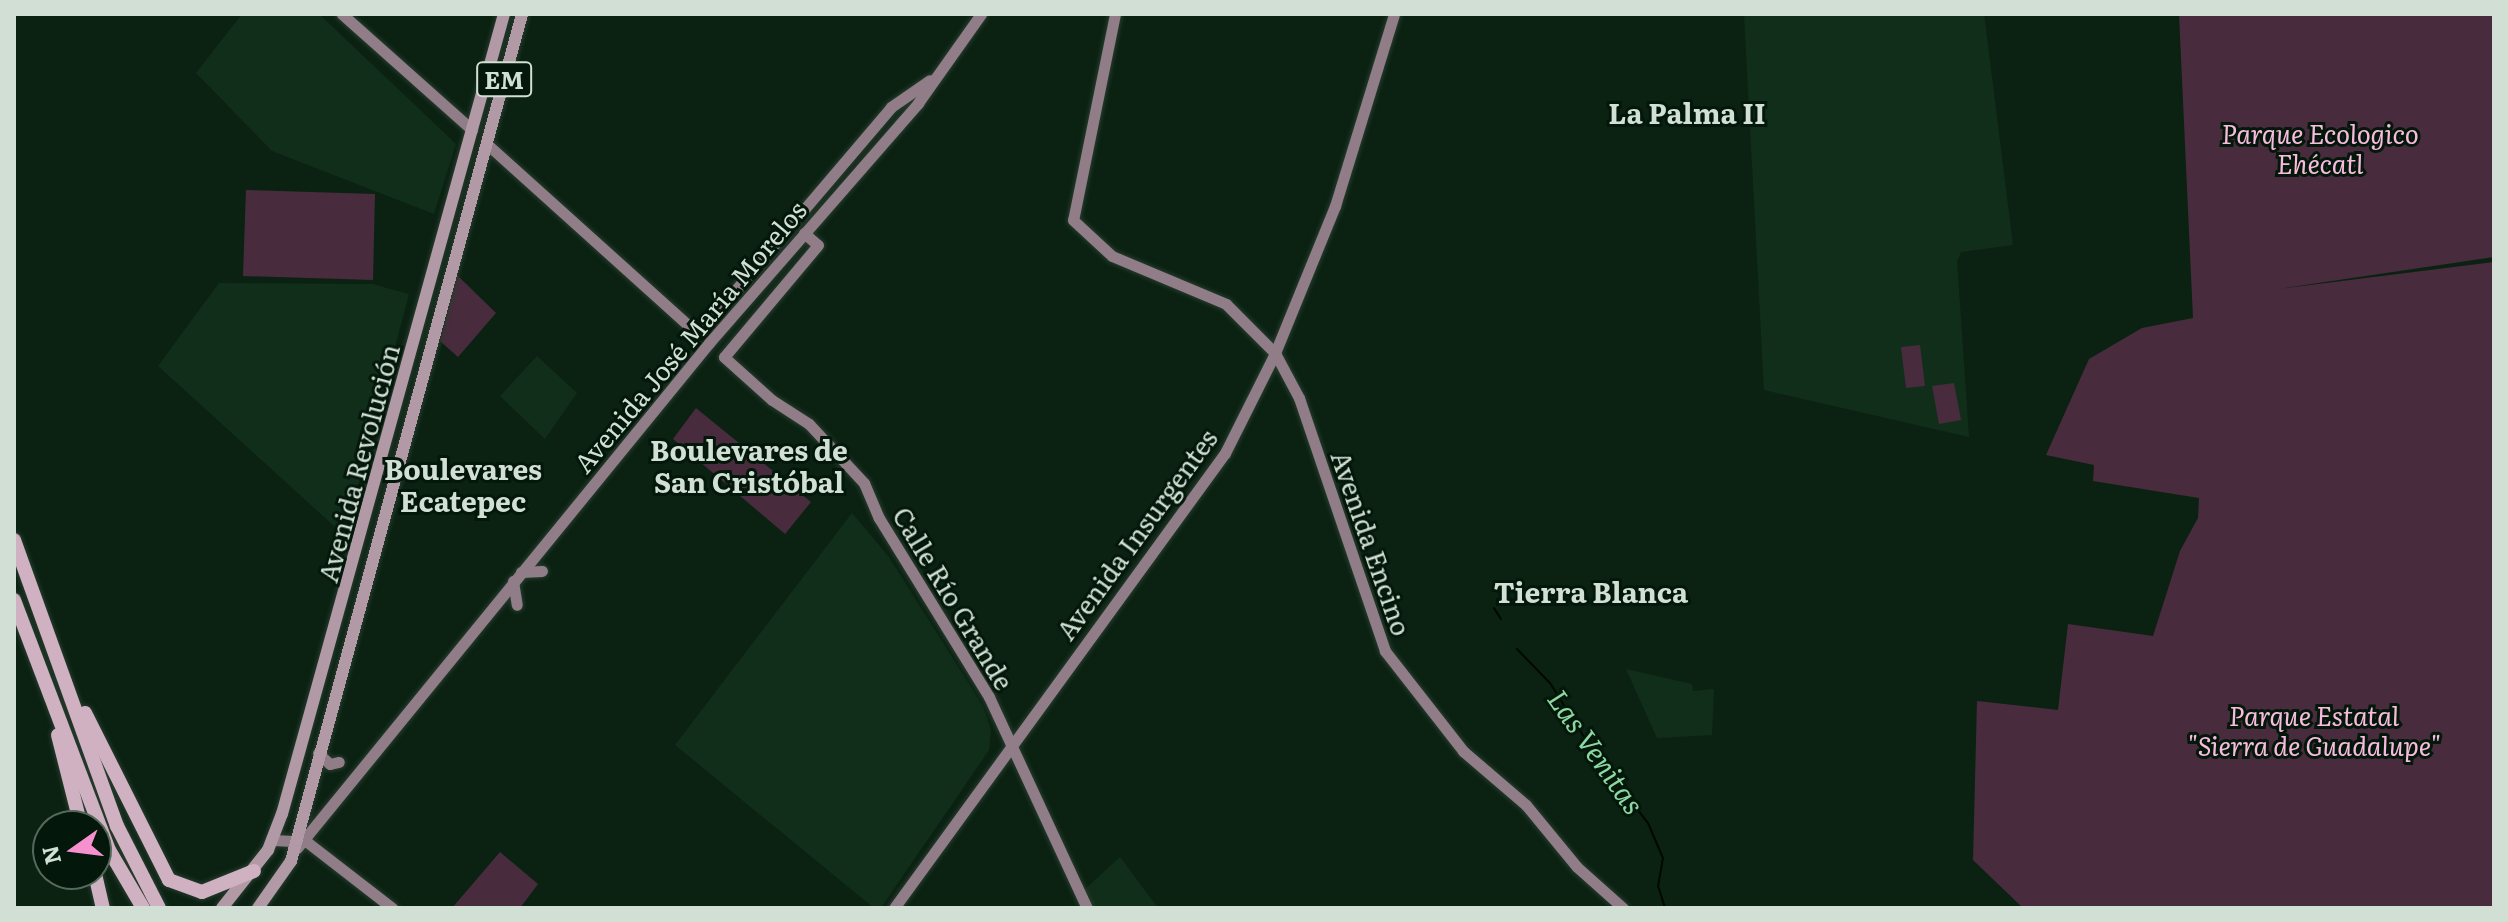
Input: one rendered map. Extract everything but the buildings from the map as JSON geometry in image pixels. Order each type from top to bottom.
[{"type":"highway","points":[[14,540],[117,826],[159,908]]},
{"type":"highway","points":[[14,600],[109,850],[143,908]]},
{"type":"highway","points":[[65,680],[169,880],[202,892],[254,871]]},
{"type":"highway","points":[[48,691],[77,810]]},
{"type":"main road","points":[[342,14],[472,130]]},
{"type":"main road","name":"Avenida Revolución","points":[[222,908],[254,871],[273,840],[504,14]]},
{"type":"main road","name":"Avenida Revolución","points":[[258,908],[299,840],[318,753],[522,14]]},
{"type":"main road","name":"Avenida José María Morelos","points":[[299,840],[709,343],[940,73],[981,14]]},
{"type":"main road","name":"Avenida Encino","points":[[1115,14],[1073,220],[1112,256],[1226,304],[1275,353],[1299,398],[1385,651],[1463,751],[1526,805],[1577,867],[1623,908]]},
{"type":"main road","name":"Avenida Insurgentes","points":[[894,908],[1225,453],[1275,353],[1351,161],[1394,14]]},
{"type":"main road","name":"Avenida José María Morelos","points":[[488,145],[698,334],[891,107],[940,73]]},
{"type":"main road","name":"Calle Río Grande","points":[[804,233],[818,245],[724,357],[846,460],[1012,742],[1087,908]]},
{"type":"main road","points":[[709,343],[730,298]]},
{"type":"main road","points":[[517,605],[517,577],[542,571]]},
{"type":"main road","points":[[318,753],[330,764],[339,762]]},
{"type":"main road","points":[[273,840],[299,840],[392,908]]},
{"type":"shaded area","points":[[242,14],[319,14],[456,144],[434,214],[272,151],[196,73]]},
{"type":"shaded area","points":[[1744,14],[1984,14],[2013,245],[1961,252],[1957,261],[1969,437],[1764,390]]},
{"type":"shaded area","points":[[219,283],[372,284],[409,294],[345,536],[158,366]]},
{"type":"shaded area","points":[[537,356],[577,393],[545,439],[500,396]]},
{"type":"shaded area","points":[[852,513],[889,557],[983,706],[991,729],[989,750],[881,908],[874,908],[675,745]]},
{"type":"shaded area","points":[[1626,669],[1692,684],[1693,691],[1714,689],[1712,735],[1657,738]]},
{"type":"shaded area","points":[[1120,857],[1158,908],[1089,908],[1082,892]]},
{"type":"green space","name":"Parque Estatal \"Sierra de Guadalupe\"","points":[[2179,14],[2494,14],[2494,257],[2277,289],[2494,262],[2494,908],[2023,908],[1973,860],[1977,701],[2058,710],[2068,624],[2153,636],[2180,551],[2198,518],[2199,498],[2093,481],[2094,465],[2046,455],[2089,359],[2142,328],[2193,318]]},
{"type":"green space","points":[[246,190],[375,194],[373,280],[243,276]]},
{"type":"green space","points":[[457,275],[496,313],[458,357],[440,341]]},
{"type":"green space","points":[[1920,345],[1925,386],[1906,388],[1901,347]]},
{"type":"green space","points":[[1954,383],[1961,420],[1939,424],[1932,386]]},
{"type":"green space","points":[[696,408],[811,502],[785,534],[673,439]]},
{"type":"green space","points":[[500,852],[538,884],[520,908],[452,908]]},
{"type":"waterway","name":"Las Venitas","points":[[1494,608],[1501,619]]},
{"type":"waterway","name":"Las Venitas","points":[[1517,649],[1550,683],[1594,753],[1648,823],[1663,858],[1658,886],[1665,908]]},
{"type":"district","name":"La Palma II","points":[[1687,112]]},
{"type":"district","name":"Boulevares de San Cristóbal","points":[[749,465]]},
{"type":"district","name":"Boulevares Ecatepec","points":[[463,484]]},
{"type":"district","name":"Tierra Blanca","points":[[1591,591]]},
{"type":"park label","name":"Parque Ecologico Ehécatl","points":[[2320,148]]}]
